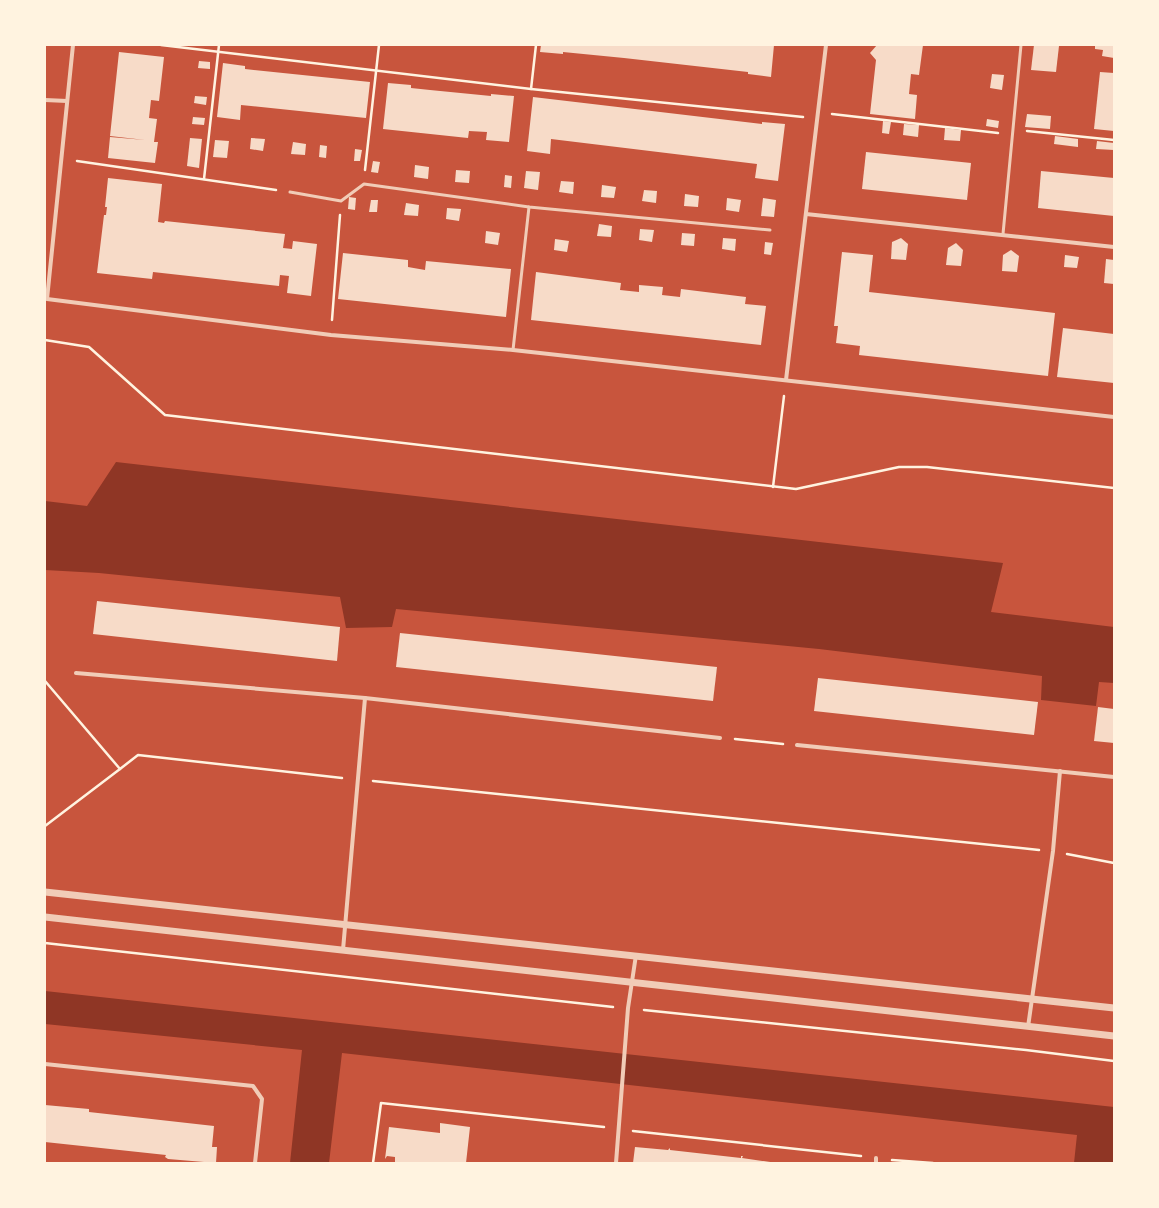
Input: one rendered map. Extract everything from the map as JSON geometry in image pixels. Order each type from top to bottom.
[{"type":"street","points":[[73,45],[46,299],[330,335],[513,350],[1114,417]]},
{"type":"street","points":[[786,380],[826,45]]},
{"type":"street","points":[[45,100],[67,101]]},
{"type":"street","points":[[806,214],[1114,247]]},
{"type":"street","points":[[76,673],[365,698],[720,738]]},
{"type":"street","points":[[343,950],[365,698]]},
{"type":"street","points":[[797,745],[1114,777]]},
{"type":"street","points":[[1028,1027],[1053,851],[1060,771]]},
{"type":"street","points":[[45,892],[1114,1008]]},
{"type":"street","points":[[45,917],[1114,1036]]},
{"type":"street","points":[[616,1163],[628,1008],[636,955]]},
{"type":"street","points":[[45,1064],[253,1086],[262,1099],[255,1163]]},
{"type":"lane","points":[[1003,234],[1021,45]]},
{"type":"lane","points":[[290,192],[341,201],[364,184],[529,207],[770,230]]},
{"type":"lane","points":[[513,350],[529,207]]},
{"type":"path","points":[[161,45],[531,89],[817,118]]},
{"type":"path","points":[[204,179],[219,45]]},
{"type":"path","points":[[364,184],[378,70],[379,45]]},
{"type":"path","points":[[531,89],[536,45]]},
{"type":"path","points":[[818,113],[1012,134]]},
{"type":"path","points":[[1013,130],[1114,140]]},
{"type":"path","points":[[61,158],[290,192]]},
{"type":"path","points":[[330,335],[341,201]]},
{"type":"path","points":[[45,340],[89,346],[165,415],[796,489],[899,467],[927,467],[1114,488]]},
{"type":"path","points":[[773,486],[786,380]]},
{"type":"path","points":[[45,681],[120,769]]},
{"type":"path","points":[[720,738],[797,745]]},
{"type":"path","points":[[45,826],[138,755],[358,780],[1053,851],[1114,863]]},
{"type":"path","points":[[45,943],[628,1008],[1026,1050],[1114,1061]]},
{"type":"path","points":[[374,1163],[381,1103],[619,1129],[876,1161],[933,1163]]},
{"type":"shaded area","points":[[116,462],[1003,563],[991,612],[1114,627],[1114,683],[1099,682],[1096,706],[1041,700],[1042,676],[819,649],[396,609],[392,627],[346,628],[340,597],[99,573],[45,570],[45,501],[87,506]]},
{"type":"shaded area","points":[[45,991],[1114,1107],[1113,1163],[1074,1163],[1077,1135],[342,1053],[329,1163],[290,1163],[302,1050],[45,1024]]},
{"type":"building","points":[[541,45],[774,45],[771,77],[748,74],[748,72],[624,58],[563,52],[563,54],[540,52]]},
{"type":"building","points":[[877,45],[923,45],[919,75],[911,74],[909,94],[917,95],[915,119],[870,114],[876,60],[870,53]]},
{"type":"building","points":[[1034,45],[1059,46],[1056,72],[1031,70]]},
{"type":"building","points":[[1095,45],[1114,45],[1114,58],[1102,56],[1103,50],[1095,49]]},
{"type":"building","points":[[119,52],[164,57],[159,101],[151,100],[149,118],[157,119],[154,142],[158,142],[155,163],[108,158],[110,137],[145,140],[110,136]]},
{"type":"building","points":[[199,61],[210,62],[210,69],[198,68]]},
{"type":"building","points":[[223,63],[245,66],[245,69],[370,82],[366,118],[241,105],[240,120],[217,117]]},
{"type":"building","points":[[1100,72],[1114,73],[1114,131],[1094,129]]},
{"type":"building","points":[[992,74],[1004,75],[1002,90],[990,88]]},
{"type":"building","points":[[388,83],[411,85],[411,88],[430,90],[491,96],[491,94],[514,96],[509,142],[486,140],[487,132],[469,131],[468,138],[383,129]]},
{"type":"building","points":[[195,96],[207,97],[206,105],[194,103]]},
{"type":"building","points":[[533,97],[762,124],[762,122],[785,124],[778,181],[755,178],[757,164],[551,139],[550,154],[527,151]]},
{"type":"building","points":[[1027,114],[1051,116],[1050,129],[1025,127]]},
{"type":"building","points":[[193,117],[205,118],[204,125],[192,124]]},
{"type":"building","points":[[987,119],[999,121],[998,128],[986,126]]},
{"type":"building","points":[[883,121],[891,122],[889,134],[882,133]]},
{"type":"building","points":[[904,124],[919,125],[918,137],[903,135]]},
{"type":"building","points":[[945,128],[961,130],[960,141],[944,140]]},
{"type":"building","points":[[1055,136],[1078,139],[1078,147],[1054,144]]},
{"type":"building","points":[[190,138],[202,139],[199,168],[187,166]]},
{"type":"building","points":[[251,138],[265,139],[263,151],[250,149]]},
{"type":"building","points":[[215,140],[229,141],[227,158],[213,157]]},
{"type":"building","points":[[1097,141],[1114,143],[1114,150],[1096,149]]},
{"type":"building","points":[[293,142],[306,144],[305,155],[291,154]]},
{"type":"building","points":[[320,145],[327,146],[326,158],[319,157]]},
{"type":"building","points":[[355,149],[362,150],[360,161],[354,161]]},
{"type":"building","points":[[866,152],[971,163],[967,200],[862,189]]},
{"type":"building","points":[[373,161],[380,162],[378,173],[371,172]]},
{"type":"building","points":[[415,165],[429,167],[428,179],[414,177]]},
{"type":"building","points":[[456,170],[470,171],[469,183],[455,182]]},
{"type":"building","points":[[526,171],[540,172],[538,190],[524,188]]},
{"type":"building","points":[[1041,171],[1114,178],[1114,216],[1038,208]]},
{"type":"building","points":[[505,175],[512,176],[511,188],[504,187]]},
{"type":"building","points":[[108,178],[162,184],[158,222],[164,223],[165,221],[285,234],[283,248],[292,249],[293,241],[317,244],[311,296],[287,293],[289,276],[280,275],[279,286],[153,272],[152,279],[97,273],[104,215],[106,215],[107,207],[105,207]]},
{"type":"building","points":[[561,181],[574,182],[573,194],[559,192]]},
{"type":"building","points":[[602,185],[616,187],[614,198],[601,197]]},
{"type":"building","points":[[644,190],[657,191],[656,203],[642,201]]},
{"type":"building","points":[[685,194],[699,196],[698,207],[684,206]]},
{"type":"building","points":[[349,197],[356,198],[355,210],[348,209]]},
{"type":"building","points":[[727,198],[741,200],[739,212],[726,210]]},
{"type":"building","points":[[763,198],[776,200],[774,217],[761,216]]},
{"type":"building","points":[[371,200],[378,200],[377,212],[369,212]]},
{"type":"building","points":[[406,203],[419,205],[418,216],[404,215]]},
{"type":"building","points":[[447,208],[461,209],[459,221],[446,219]]},
{"type":"building","points":[[599,224],[612,226],[611,237],[597,236]]},
{"type":"building","points":[[640,229],[654,230],[652,242],[639,240]]},
{"type":"building","points":[[486,231],[500,233],[498,245],[485,243]]},
{"type":"building","points":[[682,233],[695,234],[694,246],[681,245]]},
{"type":"building","points":[[723,238],[736,239],[735,251],[722,249]]},
{"type":"building","points":[[901,238],[908,244],[906,260],[891,259],[892,242]]},
{"type":"building","points":[[555,239],[569,241],[567,252],[554,250]]},
{"type":"building","points":[[765,242],[773,243],[771,255],[764,254]]},
{"type":"building","points":[[956,243],[963,250],[961,266],[946,265],[948,248]]},
{"type":"building","points":[[1011,250],[1019,256],[1017,272],[1002,271],[1003,255]]},
{"type":"building","points":[[842,252],[873,255],[869,292],[1055,313],[1048,376],[859,355],[860,346],[836,343],[838,326],[834,326]]},
{"type":"building","points":[[343,253],[408,260],[408,267],[425,270],[426,261],[511,269],[506,317],[338,299]]},
{"type":"building","points":[[1065,255],[1079,257],[1077,268],[1064,267]]},
{"type":"building","points":[[1106,259],[1114,260],[1114,284],[1104,283]]},
{"type":"building","points":[[536,272],[621,283],[620,290],[639,292],[639,285],[663,287],[662,295],[680,297],[681,289],[746,297],[745,304],[766,306],[761,345],[531,320]]},
{"type":"building","points":[[1063,328],[1114,334],[1114,383],[1057,377]]},
{"type":"building","points":[[97,601],[340,627],[337,661],[93,634]]},
{"type":"building","points":[[400,633],[717,667],[713,701],[396,667]]},
{"type":"building","points":[[818,678],[1038,702],[1034,735],[814,711]]},
{"type":"building","points":[[1098,707],[1114,709],[1114,743],[1094,741]]},
{"type":"building","points":[[45,1105],[89,1109],[89,1112],[214,1126],[212,1147],[217,1147],[216,1163],[168,1159],[165,1157],[166,1155],[45,1142]]},
{"type":"building","points":[[440,1123],[470,1127],[466,1163],[395,1163],[395,1157],[387,1156],[385,1159],[389,1127],[440,1133]]},
{"type":"building","points":[[635,1147],[668,1150],[670,1148],[670,1150],[741,1158],[741,1156],[743,1156],[742,1158],[777,1163],[633,1163]]}]
